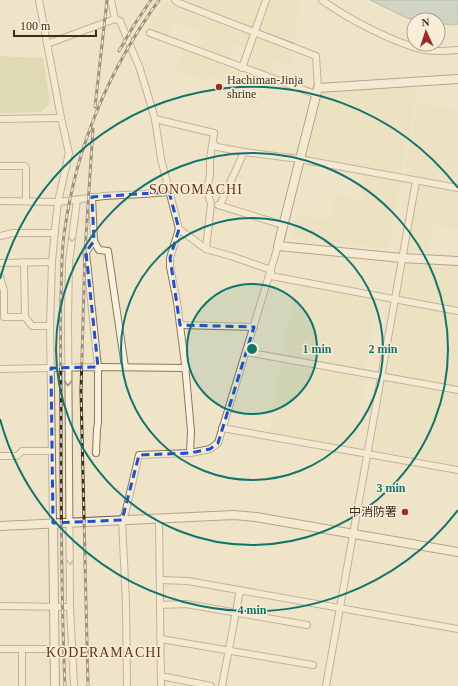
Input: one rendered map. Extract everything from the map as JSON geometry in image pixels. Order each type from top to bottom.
[{"type":"street","points":[[39,0],[69,153],[58,202],[52,262],[50,326],[55,686]]},
{"type":"street","points":[[111,0],[115,19]]},
{"type":"street","points":[[127,686],[126,603],[122,520],[125,514],[138,455],[190,453],[210,450],[218,443],[278,246],[316,91],[316,56],[179,3],[176,0]]},
{"type":"street","points":[[242,68],[266,0]]},
{"type":"street","points":[[322,0],[367,27],[407,44],[425,50],[458,50]]},
{"type":"street","points":[[47,44],[115,19],[120,21],[140,69],[156,118],[161,159],[178,229],[170,258],[170,267],[186,368],[191,431],[190,453]]},
{"type":"street","points":[[150,34],[242,68],[316,91],[458,78]]},
{"type":"street","points":[[0,119],[61,118]]},
{"type":"street","points":[[156,118],[214,133],[207,190],[210,204],[209,229],[206,249]]},
{"type":"street","points":[[213,143],[217,147],[244,152],[299,159],[458,188]]},
{"type":"street","points":[[220,205],[244,152]]},
{"type":"street","points":[[0,166],[24,166],[26,169],[26,201]]},
{"type":"street","points":[[328,686],[352,533],[368,454],[416,181]]},
{"type":"street","points":[[0,201],[58,202],[92,197],[169,192]]},
{"type":"street","points":[[92,197],[94,241],[99,250],[108,251],[126,367]]},
{"type":"street","points":[[74,686],[70,607],[68,368],[69,262],[77,200]]},
{"type":"street","points":[[210,204],[220,205],[283,225]]},
{"type":"street","points":[[178,229],[206,249],[271,270]]},
{"type":"street","points":[[0,236],[13,233],[55,233]]},
{"type":"street","points":[[94,241],[86,252],[98,367],[98,423],[96,429],[96,453]]},
{"type":"street","points":[[278,246],[402,258],[458,261]]},
{"type":"street","points":[[0,262],[52,262]]},
{"type":"street","points":[[24,262],[25,317],[32,326],[50,326]]},
{"type":"street","points":[[271,270],[271,276],[458,311]]},
{"type":"street","points":[[0,277],[4,291],[4,317],[25,317]]},
{"type":"street","points":[[180,325],[254,327]]},
{"type":"street","points":[[246,352],[458,390]]},
{"type":"street","points":[[0,369],[98,367],[186,368]]},
{"type":"street","points":[[222,428],[458,470]]},
{"type":"street","points":[[0,456],[18,456],[22,451],[52,450]]},
{"type":"street","points":[[0,526],[234,515],[256,516],[458,552]]},
{"type":"street","points":[[159,518],[161,686]]},
{"type":"street","points":[[160,580],[188,581],[458,629]]},
{"type":"street","points":[[222,686],[240,590]]},
{"type":"street","points":[[160,605],[186,604],[307,625]]},
{"type":"street","points":[[0,606],[70,607]]},
{"type":"street","points":[[161,640],[313,665]]},
{"type":"street","points":[[0,649],[54,649]]},
{"type":"street","points":[[22,649],[22,686]]},
{"type":"street","points":[[161,676],[211,686]]},
{"type":"highlighted area","points":[[169,192],[179,229],[170,258],[180,325],[254,327],[218,443],[210,449],[190,453],[139,455],[122,520],[53,523],[51,368],[98,367],[86,252],[94,241],[92,197]]},
{"type":"shaded area","points":[[181,0],[264,0],[254,27]]},
{"type":"shaded area","points":[[270,0],[299,0],[294,41],[259,29]]},
{"type":"shaded area","points":[[168,1],[177,8],[252,34],[247,48],[235,44],[229,59],[195,47],[202,31],[172,22],[166,38],[146,29]]},
{"type":"shaded area","points":[[258,36],[293,48],[292,66],[276,60],[271,74],[246,65]]},
{"type":"shaded area","points":[[183,50],[241,71],[236,85],[210,75],[207,83],[176,69]]},
{"type":"shaded area","points":[[408,87],[417,92],[401,175],[304,156],[320,95],[328,90]]},
{"type":"shaded area","points":[[418,103],[458,111],[458,184],[405,175]]},
{"type":"shaded area","points":[[364,174],[401,181],[388,249],[292,237],[296,216],[331,220],[335,195],[361,200]]},
{"type":"shaded area","points":[[418,185],[458,192],[458,230],[433,224],[428,252],[406,251]]},
{"type":"shaded area","points":[[406,261],[458,265],[458,308],[400,297]]},
{"type":"shaded area","points":[[295,286],[378,301],[365,371],[282,355]]},
{"type":"shaded area","points":[[397,304],[458,315],[458,387],[386,374]]},
{"type":"shaded area","points":[[280,363],[365,378],[353,447],[269,433]]},
{"type":"shaded area","points":[[384,381],[458,395],[458,465],[374,450]]},
{"type":"green space","points":[[0,56],[43,58],[50,102],[42,112],[0,113]]},
{"type":"water","points":[[370,0],[458,0],[458,24],[446,24],[446,12],[406,12],[406,18]]},
{"type":"waterway","points":[[233,21],[253,28]]},
{"type":"waterway","points":[[258,30],[293,43]]},
{"type":"railway","points":[[95,107],[107,0]]},
{"type":"railway","points":[[119,51],[151,0]]},
{"type":"railway","points":[[65,686],[62,552],[61,342],[62,262],[64,236],[70,197],[78,166],[98,108],[125,52],[159,0]]},
{"type":"railway","points":[[88,686],[81,391],[85,251],[93,129]]},
{"type":"place","name":"Hachiman-Jinja shrine","points":[[219,87]]},
{"type":"place","name":"中消防署","points":[[405,512]]},
{"type":"district","name":"SONOMACHI","points":[[196,189]]},
{"type":"district","name":"KODERAMACHI","points":[[104,652]]}]
